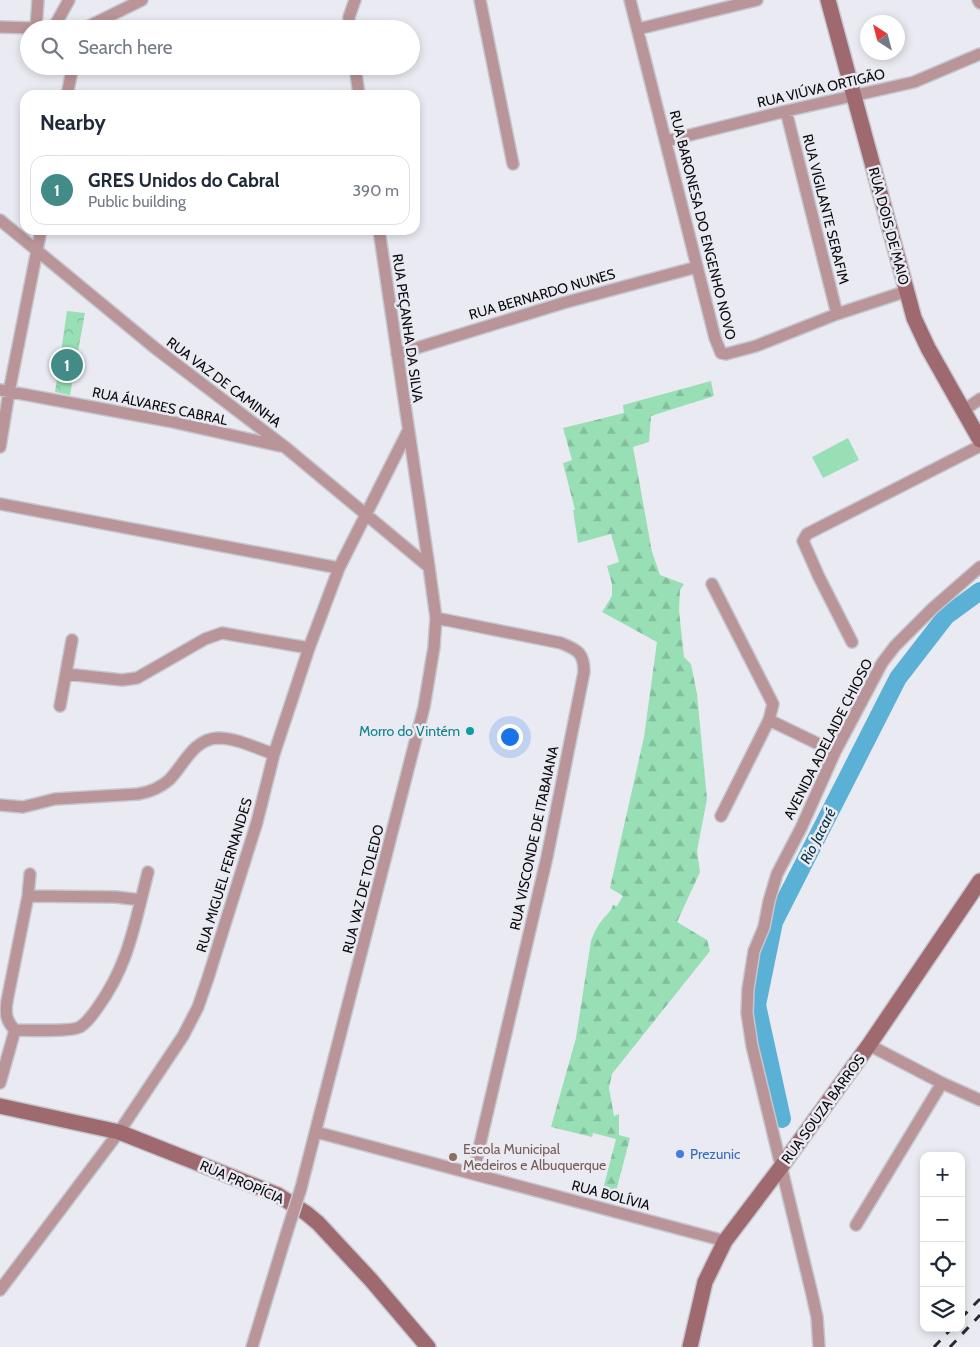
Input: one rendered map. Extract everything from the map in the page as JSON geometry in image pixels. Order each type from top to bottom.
[{"type":"street","points":[[37,20],[38,0]]},
{"type":"street","points":[[58,20],[69,0]]},
{"type":"street","points":[[101,20],[142,0]]},
{"type":"street","points":[[349,20],[355,0]]},
{"type":"street","points":[[480,0],[513,164]]},
{"type":"street","name":"RUA BARONESA DO ENGENHO NOVO","points":[[630,0],[715,338],[721,353],[726,354],[756,346],[836,314],[907,291]]},
{"type":"street","points":[[638,29],[756,0]]},
{"type":"street","name":"RUA DOIS DE MAIO","points":[[828,0],[907,291],[921,334],[980,440]]},
{"type":"street","points":[[0,28],[20,28]]},
{"type":"street","name":"RUA VIÚVA ORTIGÃO","points":[[666,141],[786,110],[914,82],[980,54]]},
{"type":"street","points":[[69,90],[71,75]]},
{"type":"street","points":[[356,75],[358,90]]},
{"type":"street","name":"RUA VIGILANTE SERAFIM","points":[[786,110],[836,314]]},
{"type":"street","name":"RUA VAZ DE CAMINHA","points":[[0,220],[155,348],[285,447],[429,567]]},
{"type":"street","points":[[0,447],[4,391],[40,235]]},
{"type":"street","name":"RUA PEÇANHA DA SILVA","points":[[380,235],[408,431]]},
{"type":"street","name":"RUA BERNARDO NUNES","points":[[397,354],[563,303],[697,267]]},
{"type":"street","name":"RUA ÁLVARES CABRAL","points":[[4,391],[159,420],[285,447]]},
{"type":"street","points":[[964,410],[980,400]]},
{"type":"street","name":"RUA MIGUEL FERNANDES","points":[[0,1290],[119,1132],[183,1036],[198,1007],[257,822],[274,754],[308,648],[339,568],[408,431]]},
{"type":"street","name":"RUA VAZ DE TOLEDO","points":[[252,1347],[301,1188],[424,708],[433,655],[436,618],[408,431]]},
{"type":"street","points":[[852,642],[803,541],[807,534],[980,446]]},
{"type":"street","points":[[0,504],[339,568]]},
{"type":"street","name":"AVENIDA ADELAIDE CHIOSO","points":[[819,1347],[817,1317],[813,1299],[752,1046],[747,1013],[748,990],[754,950],[764,927],[777,874],[801,828],[835,752],[870,685],[895,646],[933,608],[980,567]]},
{"type":"street","points":[[712,584],[772,699],[772,710],[769,720],[721,816]]},
{"type":"street","name":"RUA VISCONDE DE ITABAIANA","points":[[436,618],[561,643],[574,648],[580,654],[584,664],[548,856],[473,1174]]},
{"type":"street","points":[[66,674],[114,680],[137,678],[213,636],[222,633],[308,648]]},
{"type":"street","points":[[60,706],[72,640]]},
{"type":"street","points":[[769,720],[835,752]]},
{"type":"street","points":[[0,805],[24,806],[55,798],[148,792],[160,787],[170,779],[195,748],[215,738],[227,739],[274,754]]},
{"type":"street","points":[[15,1030],[72,1030],[86,1022],[110,991],[122,967],[128,951],[148,872]]},
{"type":"street","points":[[15,1030],[10,1024],[5,1011],[28,896],[30,874]]},
{"type":"street","name":"RUA SOUZA BARROS","points":[[690,1347],[705,1282],[725,1241],[781,1167],[976,896],[980,880]]},
{"type":"street","points":[[28,896],[116,897],[141,900]]},
{"type":"street","points":[[0,1083],[15,1030]]},
{"type":"street","points":[[868,1045],[980,1100]]},
{"type":"street","points":[[856,1225],[942,1083]]},
{"type":"street","name":"RUA PROPÍCIA","points":[[0,1106],[119,1132],[278,1195],[318,1223],[371,1280],[428,1347]]},
{"type":"street","name":"RUA BOLÍVIA","points":[[316,1132],[725,1241]]},
{"type":"green space","points":[[67,311],[85,313],[70,395],[55,392]]},
{"type":"green space","points":[[711,381],[714,396],[651,416],[649,442],[633,447],[652,552],[660,575],[684,584],[680,590],[679,611],[684,657],[691,664],[697,694],[707,799],[697,851],[700,872],[677,922],[707,940],[710,951],[612,1074],[609,1088],[614,1116],[619,1114],[619,1135],[630,1138],[614,1199],[601,1197],[616,1139],[593,1133],[592,1137],[551,1127],[576,1038],[591,941],[613,905],[617,906],[623,896],[610,888],[644,737],[657,642],[602,612],[612,596],[612,584],[607,566],[619,562],[611,534],[578,543],[573,510],[575,510],[563,463],[572,460],[563,428],[624,413],[623,405]]},
{"type":"green space","points":[[848,438],[859,460],[823,478],[812,457]]},
{"type":"waterway","name":"Rio Jacaré","points":[[782,1119],[757,1005],[774,922],[898,678],[946,616],[980,591]]},
{"type":"railway","points":[[965,1314],[980,1299]]},
{"type":"railway","points":[[950,1347],[980,1315]]},
{"type":"railway","points":[[934,1347],[948,1332]]},
{"type":"place","name":"GRES Unidos do Cabral","points":[[67,365]]},
{"type":"place","name":"Morro do Vintém","points":[[470,731]]},
{"type":"place","name":"Prezunic","points":[[680,1154]]},
{"type":"place","name":"Escola Municipal Medeiros e Albuquerque","points":[[453,1157]]}]
